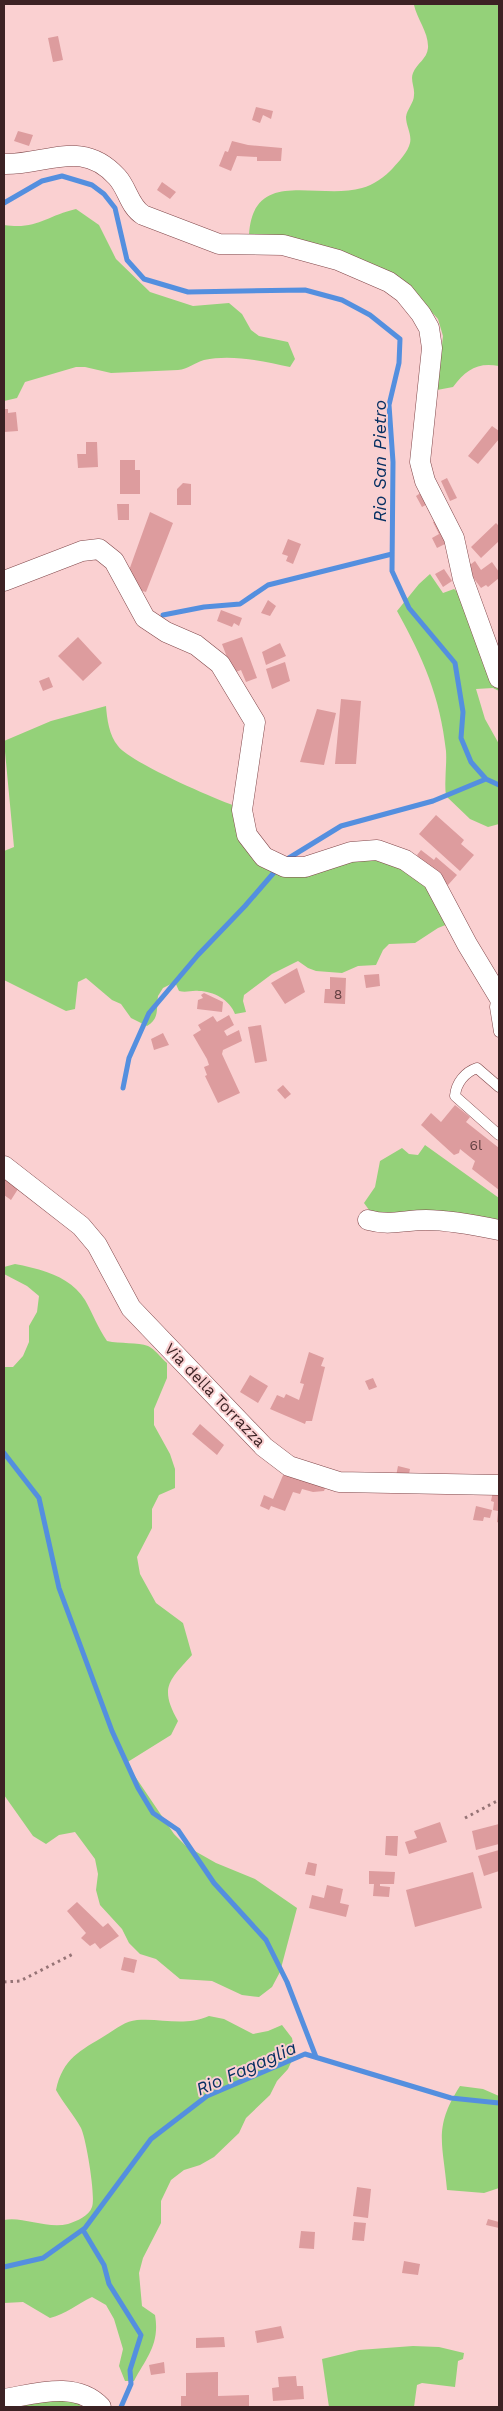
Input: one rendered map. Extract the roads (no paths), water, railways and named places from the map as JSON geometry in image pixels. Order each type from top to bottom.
[{"type":"street","points":[[4,164],[19,164],[60,155],[78,155],[98,160],[119,179],[134,209],[143,215],[219,244],[283,245],[306,250],[367,271],[389,282],[404,293],[421,314],[428,328],[432,348],[420,445],[420,462],[425,482],[454,538],[463,579],[499,678]]},
{"type":"street","points":[[4,581],[82,551],[100,549],[114,561],[145,618],[166,632],[196,645],[220,664],[255,722],[242,810],[247,835],[264,857],[284,867],[305,867],[351,852],[377,850],[405,860],[433,880],[498,996]]},
{"type":"street","name":"Via della Torrazza","points":[[4,1166],[81,1226],[97,1245],[131,1308],[264,1448],[289,1466],[339,1482],[499,1485]]},
{"type":"street","points":[[368,1220],[382,1224],[425,1220],[473,1224],[499,1230]]},
{"type":"street","points":[[4,2399],[54,2390],[68,2391],[93,2398],[101,2407]]},
{"type":"lane","points":[[498,996],[495,1007],[499,1032]]},
{"type":"lane","points":[[499,1087],[477,1068],[463,1078],[456,1089],[455,1096],[499,1135]]},
{"type":"waterway","name":"Rio San Pietro","points":[[4,203],[42,181],[62,176],[92,185],[104,194],[115,208],[127,260],[144,279],[188,292],[305,290],[342,300],[370,315],[400,339],[399,363],[389,405],[393,462],[392,571],[409,608],[455,663],[463,712],[461,738],[471,762],[486,779],[499,785]]},
{"type":"waterway","points":[[163,615],[204,607],[240,604],[268,585],[392,554]]},
{"type":"waterway","points":[[284,861],[341,826],[433,801],[486,779]]},
{"type":"waterway","points":[[123,1088],[129,1058],[149,1013],[198,955],[277,869]]},
{"type":"waterway","points":[[4,1453],[39,1498],[59,1588],[112,1731],[138,1788],[153,1813],[178,1830],[214,1883],[266,1940],[287,1982],[316,2057]]},
{"type":"waterway","name":"Rio Fagaglia","points":[[4,2267],[43,2258],[85,2228],[151,2139],[207,2096],[305,2054],[451,2098],[499,2103]]},
{"type":"waterway","points":[[83,2230],[104,2265],[109,2284],[141,2335],[130,2370],[131,2384],[121,2407]]}]
